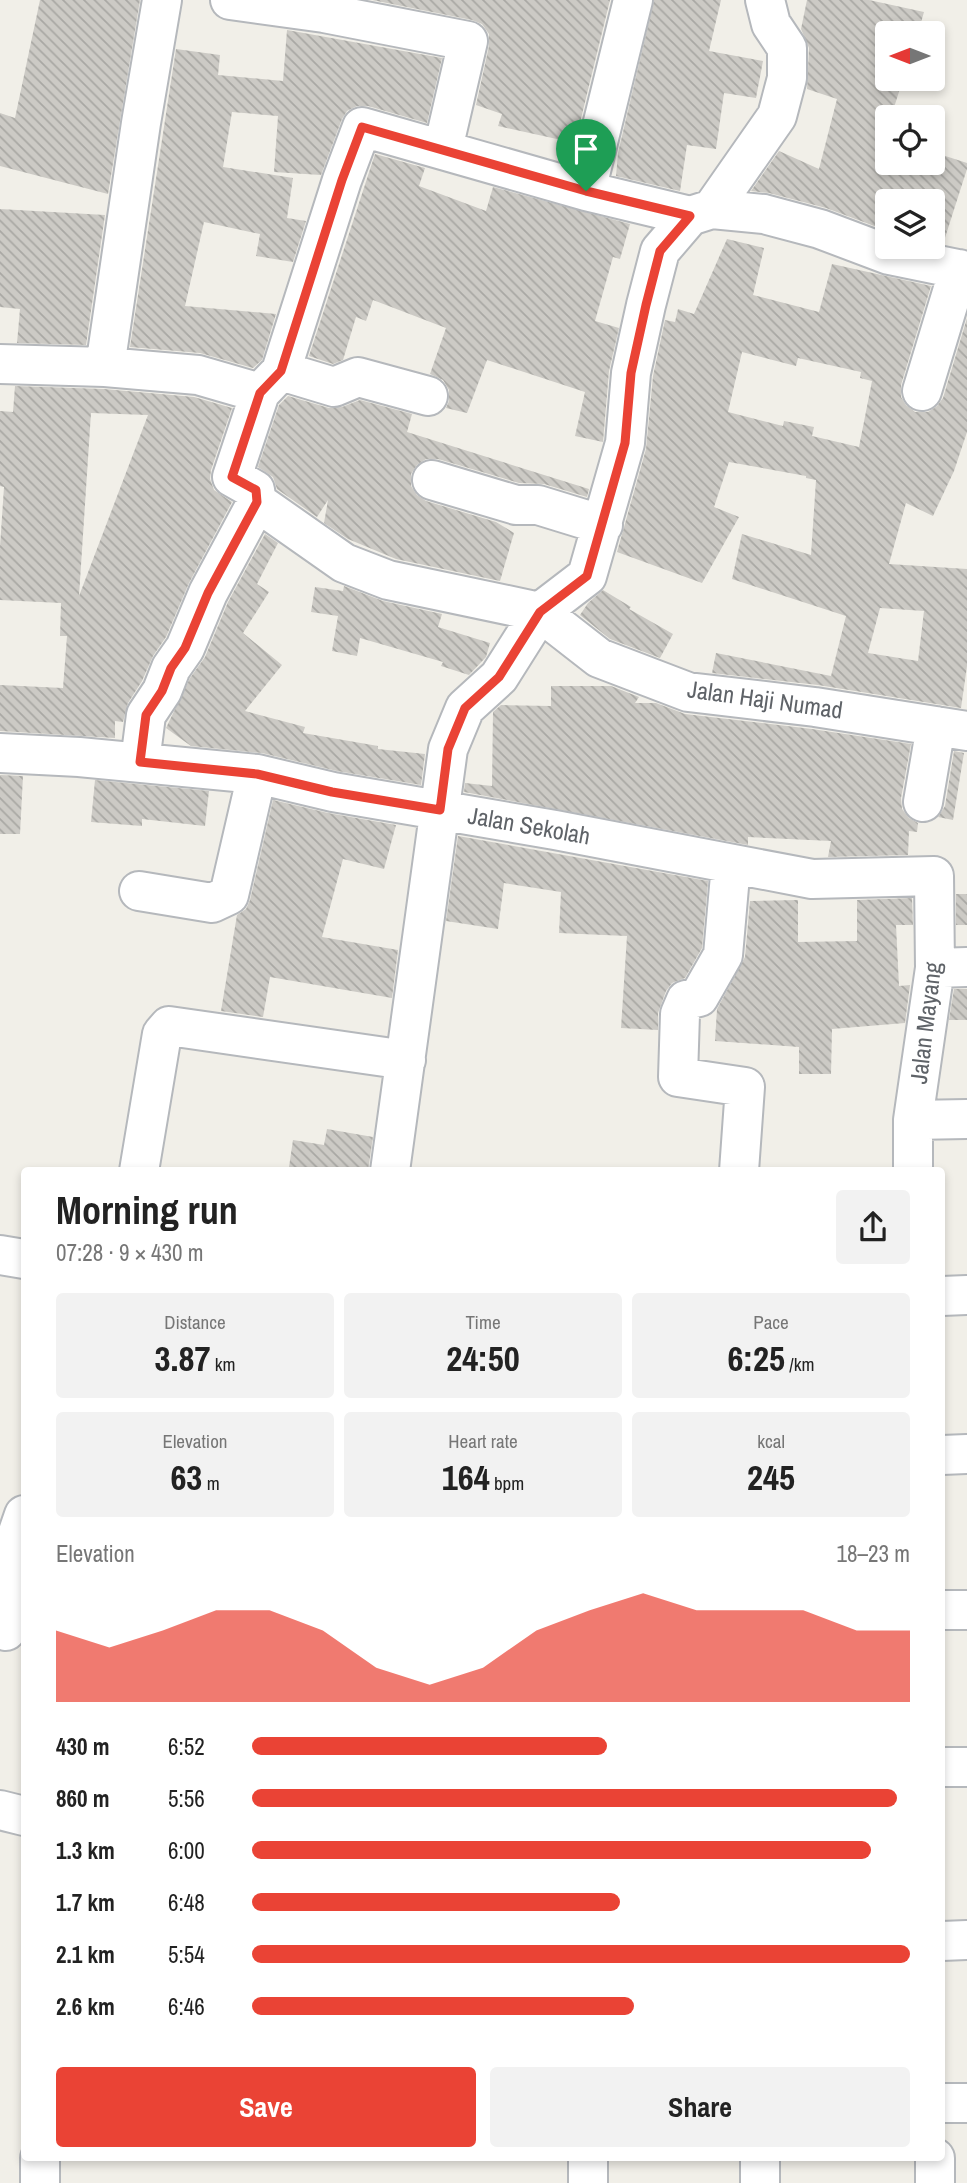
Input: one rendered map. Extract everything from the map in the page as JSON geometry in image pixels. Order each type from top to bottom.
[{"type":"street","points":[[105,367],[162,0]]},
{"type":"street","points":[[230,0],[325,6],[468,41],[443,149]]},
{"type":"street","points":[[586,191],[633,0]]},
{"type":"street","points":[[391,1167],[448,749],[465,708],[499,677],[540,612],[587,576],[625,443],[631,373],[660,251],[701,212],[777,116],[787,78],[787,48],[771,24],[765,0]]},
{"type":"street","points":[[140,762],[146,715],[185,648],[208,593],[257,502],[256,490],[232,477],[270,382],[362,127],[586,191],[701,212],[764,214],[820,229],[889,255],[963,270],[922,391]]},
{"type":"street","points":[[0,364],[105,367],[334,387],[358,377],[428,396]]},
{"type":"street","points":[[432,480],[516,505],[538,505],[603,524]]},
{"type":"street","points":[[257,502],[344,563],[387,580],[540,612]]},
{"type":"street","name":"Jalan Haji Numad","points":[[540,612],[599,658],[688,692],[958,726]]},
{"type":"street","points":[[923,802],[958,726]]},
{"type":"street","name":"Jalan Sekolah","points":[[0,753],[140,762],[257,774],[332,792],[812,879],[934,876]]},
{"type":"street","points":[[139,891],[212,902],[229,895],[257,774]]},
{"type":"street","points":[[731,864],[723,956],[699,997],[686,1000],[681,1014],[678,1077],[745,1087],[739,1167]]},
{"type":"street","name":"Jalan Mayang","points":[[913,1167],[913,1120],[951,968],[934,876]]},
{"type":"street","points":[[140,1167],[162,1034],[169,1026],[405,1060]]},
{"type":"street","points":[[913,1120],[967,1119]]},
{"type":"street","points":[[0,1255],[21,1258]]},
{"type":"street","points":[[945,1296],[967,1295]]},
{"type":"street","points":[[945,1455],[967,1454]]},
{"type":"street","points":[[10,1632],[18,1569],[16,1538],[21,1524]]},
{"type":"street","points":[[945,1610],[967,1610]]},
{"type":"street","points":[[945,1767],[967,1767]]},
{"type":"street","points":[[0,1810],[21,1815]]},
{"type":"street","points":[[945,1941],[967,1940]]},
{"type":"street","points":[[945,2103],[967,2103]]},
{"type":"street","points":[[40,2161],[40,2183]]},
{"type":"street","points":[[588,2161],[588,2183]]},
{"type":"street","points":[[760,2161],[760,2183]]},
{"type":"street","points":[[935,2161],[936,2183]]},
{"type":"building","points":[[40,0],[140,0],[108,194],[0,166],[0,113],[15,118]]},
{"type":"building","points":[[372,0],[610,0],[575,143],[498,126],[502,114],[476,105],[489,46],[489,34],[482,24]]},
{"type":"building","points":[[654,0],[721,0],[709,51],[763,61],[756,98],[724,93],[716,149],[687,145],[680,191],[616,176],[618,153]]},
{"type":"building","points":[[807,0],[869,0],[924,12],[921,21],[875,21],[875,91],[899,91],[895,105],[875,105],[875,175],[945,175],[945,156],[967,163],[945,238],[945,189],[875,189],[875,226],[826,208],[751,191],[779,151],[819,169],[837,99],[807,89],[809,48],[801,29]]},
{"type":"building","points":[[287,30],[442,58],[427,123],[368,106],[357,106],[347,111],[342,119],[321,175],[274,172],[278,116],[232,112],[223,167],[293,178],[287,218],[306,221],[293,262],[256,256],[260,234],[204,222],[185,306],[276,314],[262,360],[253,368],[200,353],[130,347],[176,49],[220,55],[218,75],[283,81]]},
{"type":"building","points":[[375,154],[425,168],[419,186],[486,211],[493,187],[630,224],[620,259],[613,257],[595,321],[619,328],[609,371],[603,442],[575,436],[585,392],[487,360],[467,413],[446,408],[449,390],[443,380],[430,374],[446,328],[373,300],[366,321],[356,317],[343,360],[333,364],[309,356]]},
{"type":"building","points":[[0,209],[105,215],[86,345],[17,343],[20,309],[0,307]]},
{"type":"building","points":[[727,239],[764,248],[753,295],[819,312],[832,264],[931,286],[901,385],[901,397],[915,412],[928,412],[943,398],[967,318],[967,432],[954,471],[933,516],[906,503],[889,564],[967,569],[967,666],[961,708],[818,685],[712,673],[716,653],[831,676],[846,616],[732,579],[742,534],[811,555],[816,480],[729,462],[714,507],[739,517],[702,583],[617,552],[646,449],[653,376],[665,320],[675,322],[678,309],[694,314]],"holes":[[[742,352],[796,366],[798,358],[861,372],[860,378],[872,381],[859,447],[812,436],[814,427],[784,421],[783,426],[728,412]],[[880,608],[924,611],[918,661],[868,653]]]},
{"type":"building","points":[[15,386],[104,389],[194,397],[232,408],[210,479],[214,490],[232,502],[189,583],[166,637],[128,703],[123,722],[115,721],[115,738],[0,731],[0,685],[63,688],[67,636],[60,636],[61,603],[0,600],[4,487],[0,486],[0,411],[13,412]],"holes":[[[91,413],[148,415],[79,596]]]},
{"type":"building","points":[[288,396],[329,408],[342,407],[360,400],[412,414],[407,432],[589,489],[587,497],[544,484],[519,483],[438,459],[426,459],[417,465],[411,474],[411,486],[417,495],[426,501],[496,522],[514,533],[500,581],[396,559],[348,539],[324,523],[328,500],[317,517],[277,489],[273,477],[258,467],[279,405]]},
{"type":"building","points":[[265,534],[278,543],[257,584],[269,592],[243,633],[282,665],[245,711],[305,727],[303,733],[378,746],[378,749],[425,754],[421,785],[337,771],[262,753],[191,746],[166,728],[190,678],[205,657],[228,602]]},
{"type":"building","points":[[344,586],[383,601],[442,614],[438,627],[490,643],[486,657],[469,675],[441,666],[443,662],[360,638],[357,656],[332,651],[338,616],[311,612],[315,587],[343,591]]},
{"type":"building","points":[[603,590],[631,607],[629,609],[673,634],[660,658],[610,639],[580,615],[588,603]]},
{"type":"building","points":[[551,686],[611,686],[639,697],[635,703],[656,703],[685,714],[911,744],[901,798],[902,809],[909,818],[918,823],[917,832],[909,831],[908,855],[828,857],[831,841],[748,837],[748,845],[464,792],[465,783],[492,786],[493,712],[501,705],[551,706]]},
{"type":"building","points":[[954,751],[964,753],[953,820],[938,817],[945,806]]},
{"type":"building","points":[[0,775],[23,776],[20,834],[0,834]]},
{"type":"building","points":[[95,780],[209,791],[205,826],[142,819],[142,826],[91,822]]},
{"type":"building","points":[[273,800],[396,825],[384,869],[343,859],[322,937],[398,950],[392,998],[270,977],[263,1017],[221,1011],[237,915],[246,909],[250,900]]},
{"type":"building","points":[[458,836],[708,881],[702,948],[685,978],[672,983],[666,991],[658,1013],[658,1030],[621,1028],[627,936],[559,933],[561,892],[504,883],[498,929],[446,921]]},
{"type":"building","points":[[956,894],[967,894],[967,925],[956,925]]},
{"type":"building","points":[[912,898],[913,925],[896,925],[899,986],[910,985],[905,1023],[832,1029],[831,1074],[799,1074],[799,1047],[715,1041],[717,1009],[745,957],[750,901],[798,900],[798,942],[857,941],[857,900]]},
{"type":"building","points":[[954,989],[967,989],[967,1020],[949,1020]]},
{"type":"building","points":[[327,1129],[373,1137],[369,1167],[289,1167],[293,1140],[324,1145]]},
{"type":"route","points":[[362,127],[586,191],[690,216],[660,251],[631,373],[625,443],[587,576],[540,612],[499,677],[465,708],[448,749],[440,810],[332,792],[257,774],[140,762],[146,715],[185,648],[208,593],[257,502],[256,490],[232,477],[260,393],[281,371],[342,180],[362,127]]}]
